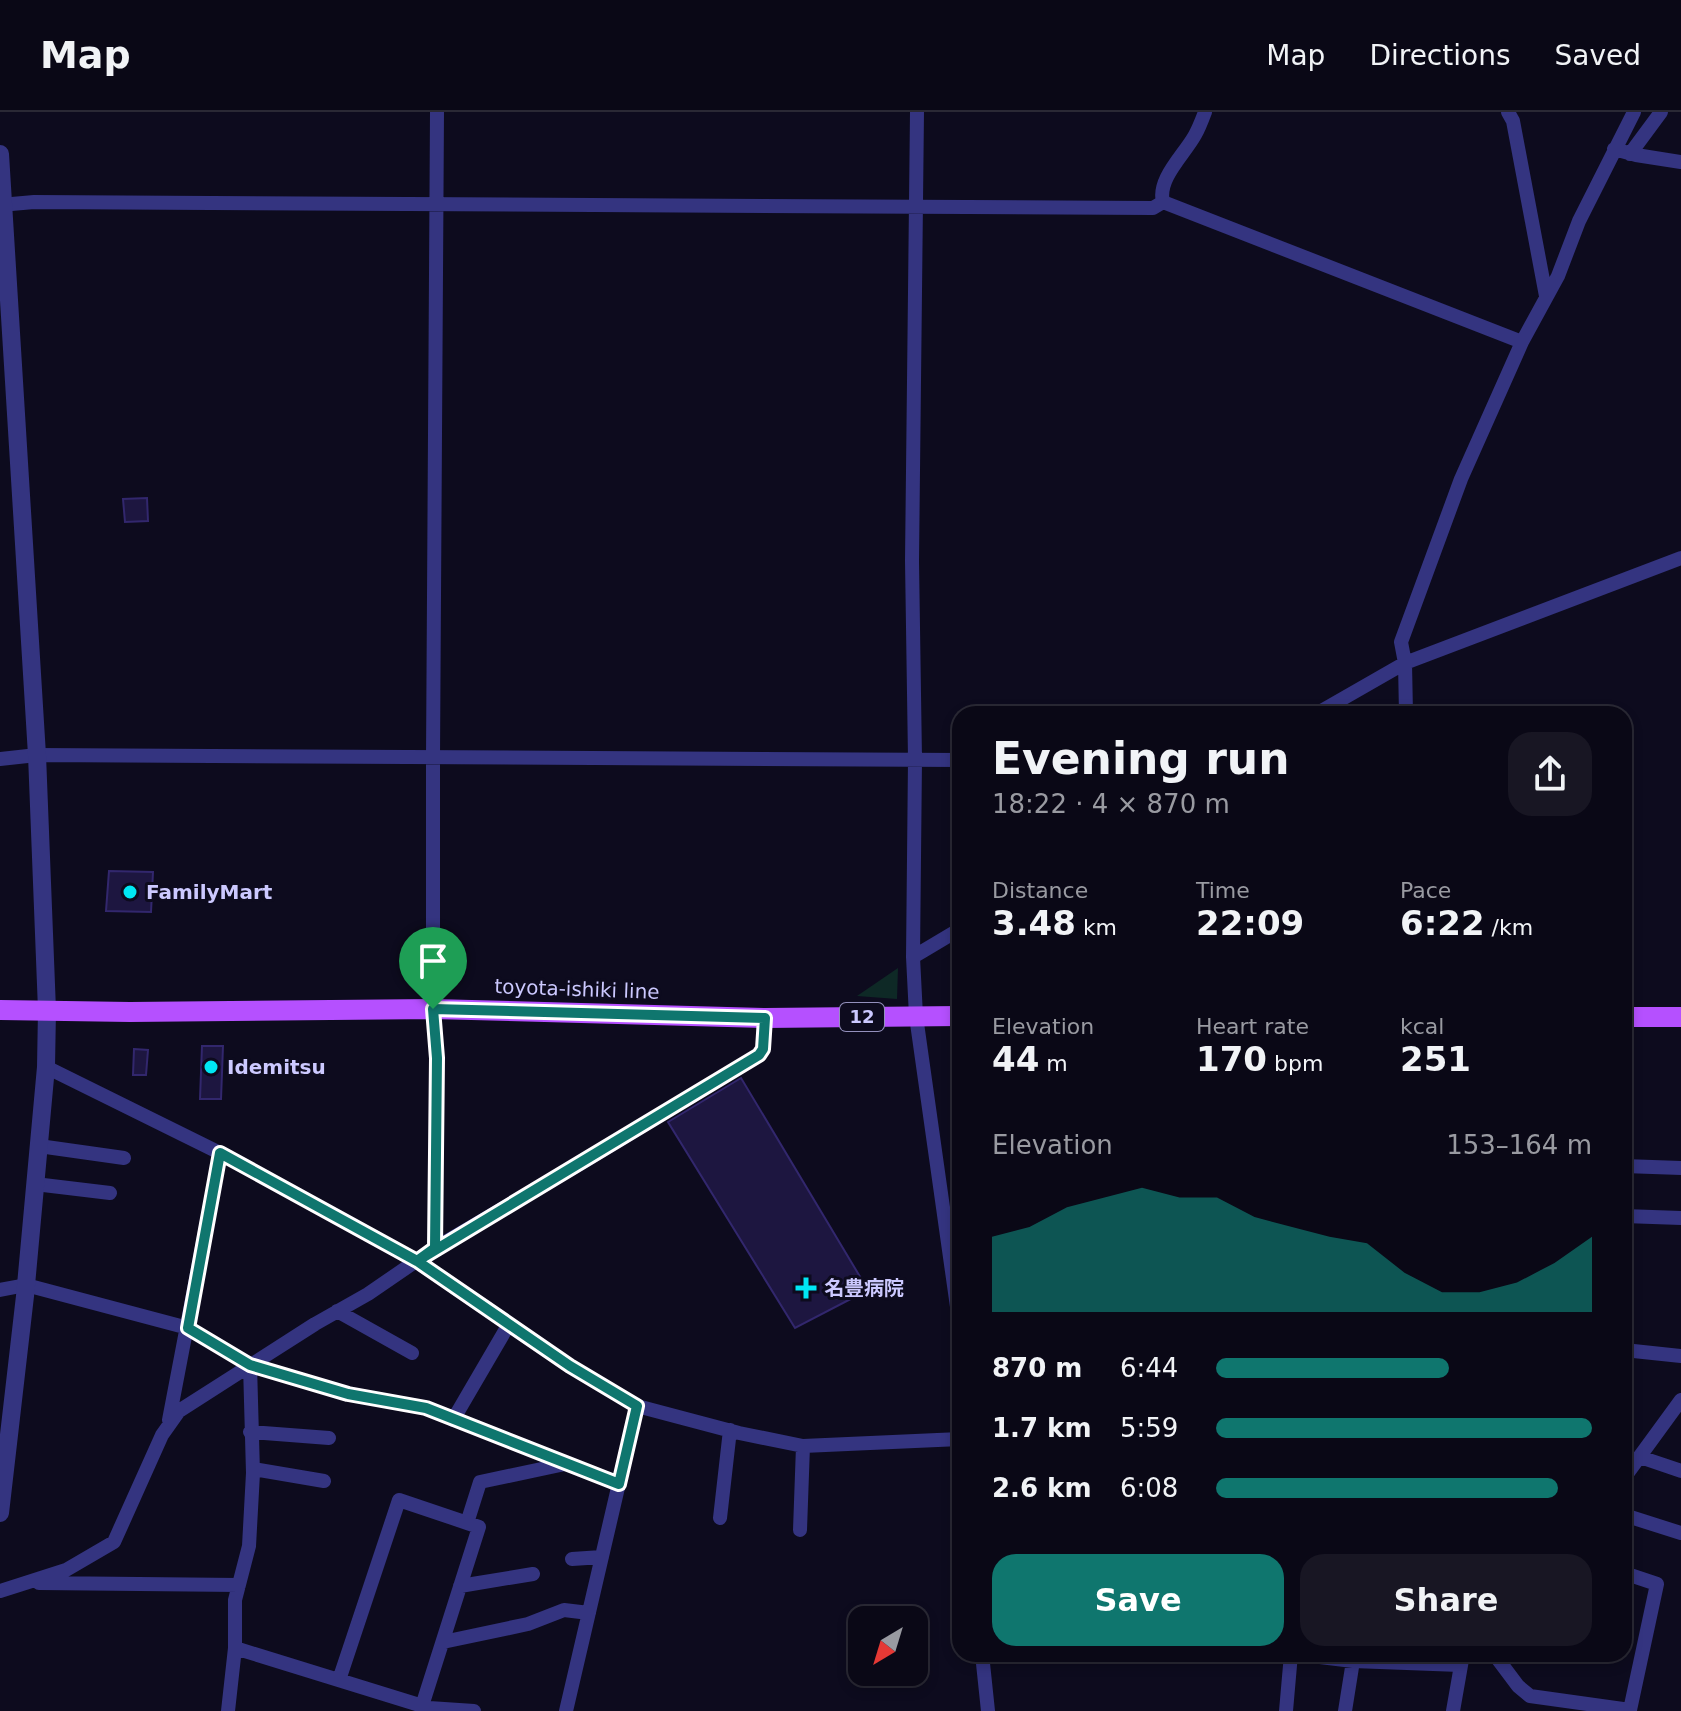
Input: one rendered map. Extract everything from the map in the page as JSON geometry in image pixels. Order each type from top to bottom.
[{"type":"main road","name":"toyota-ishiki line","points":[[0,1010],[433,1009],[765,1018],[952,1016]]},
{"type":"main road","points":[[1632,1017],[1681,1017]]},
{"type":"street","points":[[435,1248],[437,1058],[433,1009],[433,757],[437,112]]},
{"type":"street","points":[[917,112],[912,561],[915,759],[913,957],[916,1016],[952,1271]]},
{"type":"street","points":[[1163,202],[1161,194],[1169,174],[1195,135],[1205,112]]},
{"type":"street","points":[[1508,112],[1513,121],[1546,296]]},
{"type":"street","points":[[1406,706],[1405,663],[1401,642],[1453,498],[1522,342],[1558,276],[1569,241],[1634,112]]},
{"type":"street","points":[[1630,154],[1661,112]]},
{"type":"street","points":[[1614,149],[1681,162]]},
{"type":"street","points":[[0,154],[37,755],[47,1010],[39,1146],[26,1285],[6,1416],[0,1513]]},
{"type":"street","points":[[2,205],[76,202],[1153,208],[1163,202]]},
{"type":"street","points":[[1163,202],[1522,342]]},
{"type":"street","points":[[1330,706],[1405,663],[1681,558]]},
{"type":"street","points":[[0,759],[37,755],[952,760]]},
{"type":"street","points":[[913,957],[952,934]]},
{"type":"street","points":[[0,1591],[66,1570],[114,1542],[167,1428],[179,1411],[435,1248],[759,1055],[763,1049],[765,1018]]},
{"type":"street","points":[[46,1067],[220,1153],[417,1261],[570,1366],[637,1406],[803,1446],[952,1439]]},
{"type":"street","points":[[39,1146],[124,1158]]},
{"type":"street","points":[[167,1428],[220,1153]]},
{"type":"street","points":[[1632,1166],[1681,1168]]},
{"type":"street","points":[[35,1184],[110,1193]]},
{"type":"street","points":[[1632,1216],[1681,1218]]},
{"type":"street","points":[[0,1290],[26,1285],[188,1328],[250,1365],[348,1394],[426,1408],[619,1484]]},
{"type":"street","points":[[337,1311],[412,1353]]},
{"type":"street","points":[[453,1420],[509,1324]]},
{"type":"street","points":[[1632,1351],[1681,1356]]},
{"type":"street","points":[[228,1711],[235,1648],[235,1600],[249,1546],[253,1469],[250,1365]]},
{"type":"street","points":[[1632,1468],[1681,1400]]},
{"type":"street","points":[[566,1711],[637,1406]]},
{"type":"street","points":[[720,1518],[730,1430]]},
{"type":"street","points":[[250,1432],[329,1438]]},
{"type":"street","points":[[800,1530],[803,1446]]},
{"type":"street","points":[[1640,1457],[1681,1471]]},
{"type":"street","points":[[467,1523],[480,1482],[566,1464]]},
{"type":"street","points":[[253,1469],[324,1481]]},
{"type":"street","points":[[339,1680],[399,1500],[479,1527],[422,1706]]},
{"type":"street","points":[[1632,1518],[1681,1533]]},
{"type":"street","points":[[572,1559],[602,1557]]},
{"type":"street","points":[[460,1586],[533,1574]]},
{"type":"street","points":[[1500,1662],[1530,1696],[1630,1710],[1657,1584],[1632,1576]]},
{"type":"street","points":[[26,1583],[239,1585]]},
{"type":"street","points":[[443,1642],[528,1624],[564,1610],[589,1613]]},
{"type":"street","points":[[235,1648],[422,1706],[474,1711]]},
{"type":"street","points":[[983,1662],[988,1711]]},
{"type":"street","points":[[1286,1711],[1292,1662]]},
{"type":"street","points":[[1345,1711],[1353,1662]]},
{"type":"street","points":[[1453,1711],[1461,1662]]},
{"type":"green space","points":[[898,968],[897,999],[857,996]]},
{"type":"building","points":[[147,498],[148,521],[125,522],[123,499]]},
{"type":"building","name":"FamilyMart","points":[[109,871],[153,872],[151,912],[106,911]]},
{"type":"building","points":[[202,1046],[223,1046],[221,1099],[200,1099]]},
{"type":"building","points":[[134,1049],[148,1050],[146,1075],[133,1075]]},
{"type":"building","points":[[741,1078],[868,1290],[795,1328],[668,1122]]},
{"type":"place","name":"FamilyMart","points":[[130,892]]},
{"type":"place","name":"Idemitsu","points":[[211,1067]]},
{"type":"place","name":"名豊病院","points":[[806,1288]]},
{"type":"route","points":[[433,1009],[437,1058],[435,1248],[417,1261],[220,1153],[188,1328],[250,1365],[348,1394],[426,1408],[619,1484],[637,1406],[570,1366],[417,1261],[759,1055],[763,1049],[765,1018],[433,1009]]}]
